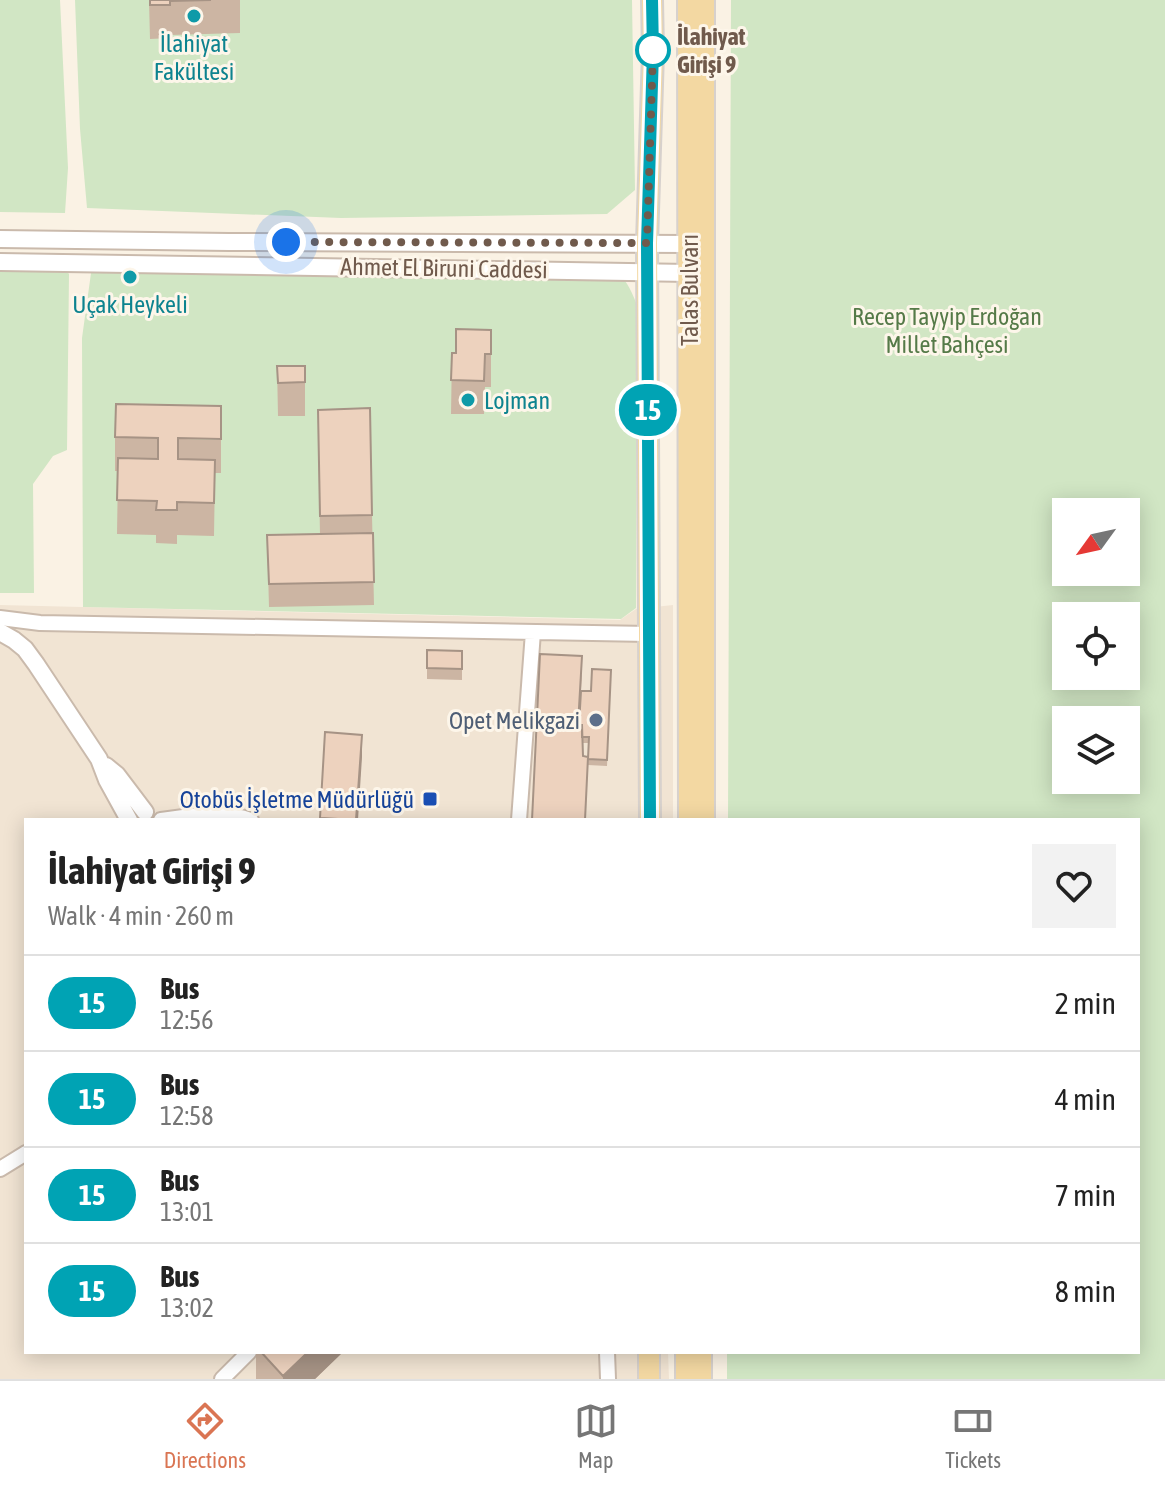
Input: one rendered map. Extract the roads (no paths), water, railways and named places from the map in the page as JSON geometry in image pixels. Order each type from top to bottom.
[{"type":"main road","name":"Talas Bulvarı","points":[[650,818],[647,243],[652,0]]},
{"type":"main road","name":"Talas Bulvarı","points":[[688,0],[689,818]]},
{"type":"main road","points":[[704,0],[704,818]]},
{"type":"main road","points":[[649,1354],[649,1379]]},
{"type":"main road","points":[[686,1354],[686,1379]]},
{"type":"main road","points":[[701,1354],[701,1379]]},
{"type":"street","name":"Ahmet El Biruni Caddesi","points":[[0,239],[689,244]]},
{"type":"street","points":[[163,263],[152,252],[157,244],[164,242]]},
{"type":"street","name":"Ahmet El Biruni Caddesi","points":[[0,262],[689,273]]},
{"type":"street","points":[[0,618],[40,623],[649,634]]},
{"type":"street","points":[[0,632],[25,649],[99,759],[128,818]]},
{"type":"street","points":[[519,818],[533,632]]},
{"type":"street","points":[[99,759],[154,817]]},
{"type":"street","points":[[131,818],[136,814],[154,817],[226,814],[243,818]]},
{"type":"street","points":[[0,1169],[24,1154]]},
{"type":"street","points":[[222,1379],[247,1354]]},
{"type":"street","points":[[607,1354],[608,1379]]},
{"type":"place","name":"İlahiyat Fakültesi","points":[[194,16]]},
{"type":"place","name":"İlahiyat Girişi 9","points":[[653,50]]},
{"type":"place","name":"Uçak Heykeli","points":[[130,277]]},
{"type":"place","name":"Lojman","points":[[468,400]]},
{"type":"place","name":"Opet Melikgazi","points":[[596,720]]},
{"type":"place","name":"Otobüs İşletme Müdürlüğü","points":[[430,799]]},
{"type":"park label","name":"Recep Tayyip Erdoğan Millet Bahçesi","points":[[947,330]]}]
